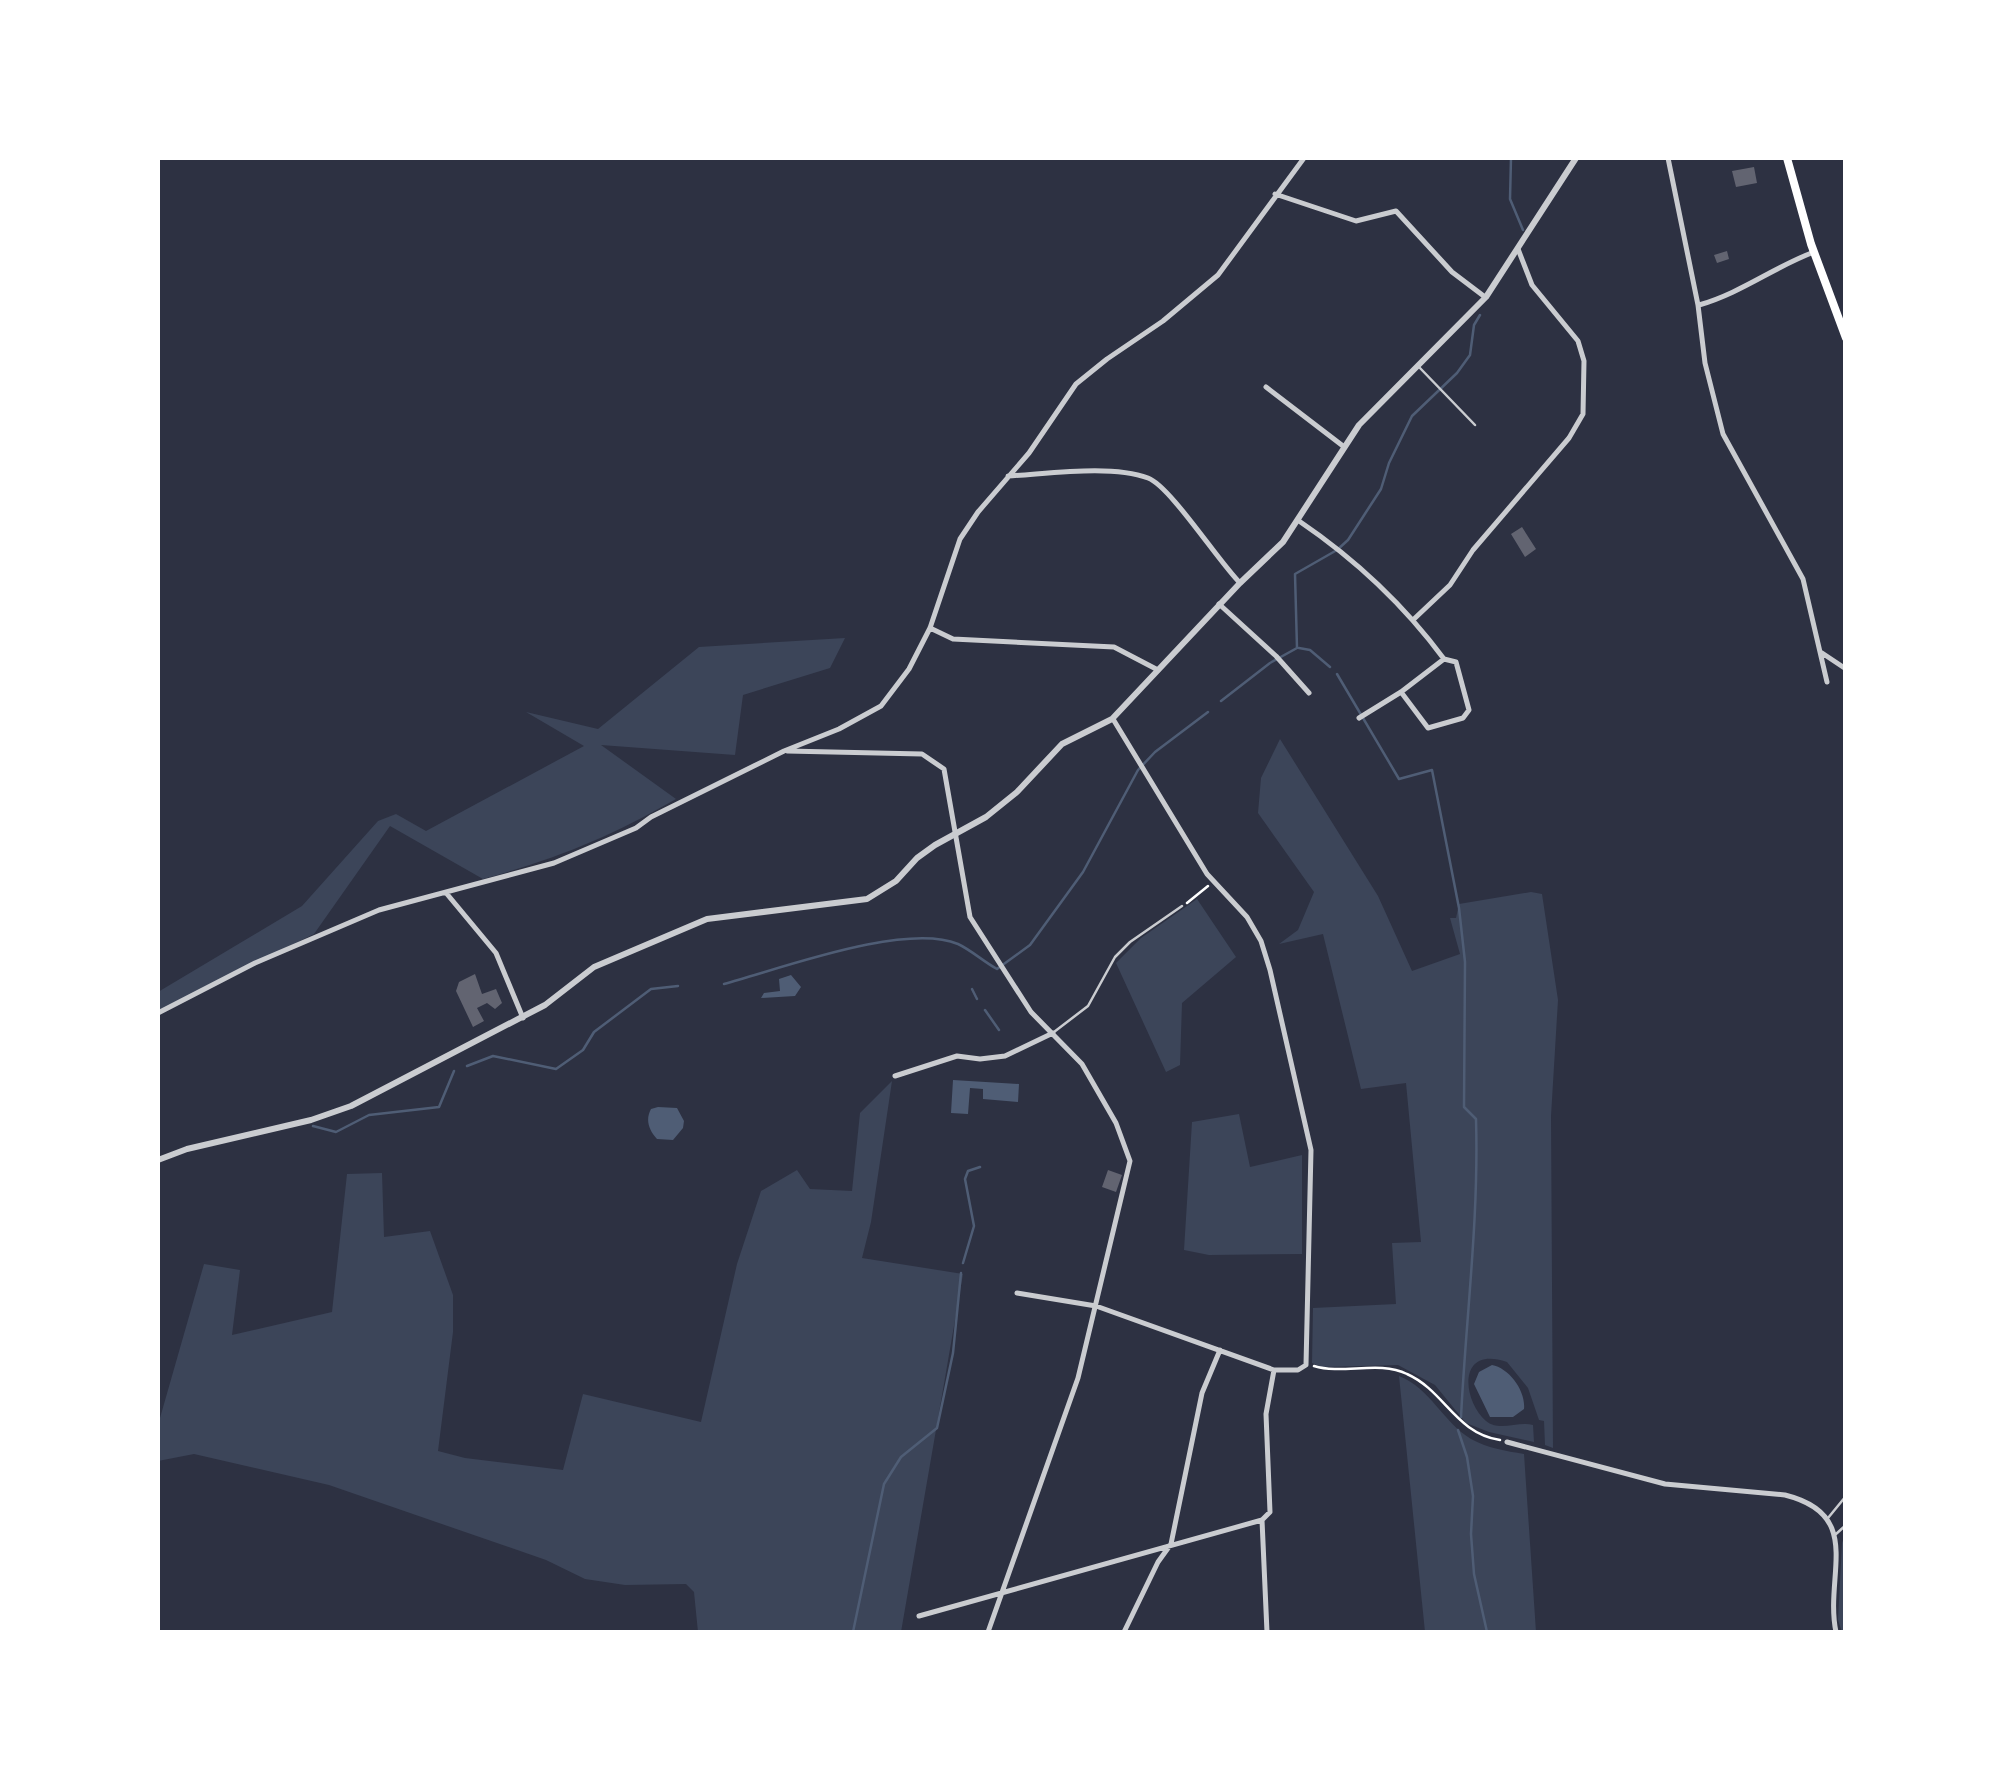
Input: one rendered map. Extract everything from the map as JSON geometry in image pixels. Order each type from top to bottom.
[{"type":"main road","points":[[1787,158],[1814,252],[1846,338]]},
{"type":"street","points":[[158,1014],[256,963],[346,923],[413,899],[554,864],[636,828],[881,706],[930,628],[960,539],[1029,452],[1076,384],[1107,358],[1163,322],[1218,275],[1304,158]]},
{"type":"street","points":[[158,1160],[352,1106],[523,1018],[594,967],[707,919],[866,899],[896,881],[935,845],[955,836],[1017,792],[1062,744],[1112,719],[1240,582],[1284,542],[1359,425],[1486,297],[1576,158]]},
{"type":"street","points":[[1668,158],[1706,363],[1724,434],[1802,579],[1828,682]]},
{"type":"street","points":[[1275,194],[1356,221],[1396,211],[1452,272],[1486,297]]},
{"type":"street","points":[[1414,619],[1450,584],[1473,550],[1569,438],[1583,414],[1584,361],[1578,342],[1532,285],[1518,249]]},
{"type":"street","points":[[1698,305],[1752,285],[1814,252]]},
{"type":"street","points":[[1266,388],[1344,446]]},
{"type":"street","points":[[1008,476],[1115,473],[1147,478],[1183,512],[1223,566],[1240,582]]},
{"type":"street","points":[[1300,521],[1339,548],[1414,619],[1444,659],[1456,662],[1467,715],[1428,728],[1401,692]]},
{"type":"street","points":[[1220,604],[1278,658],[1308,693]]},
{"type":"street","points":[[930,628],[953,639],[1114,647],[1158,670]]},
{"type":"street","points":[[1822,653],[1846,669]]},
{"type":"street","points":[[1358,718],[1444,659]]},
{"type":"street","points":[[1016,1293],[1096,1306],[1274,1370],[1298,1370],[1310,1365],[1312,1173],[1307,1128],[1261,941],[1247,917],[1214,882],[1112,719]]},
{"type":"street","points":[[784,751],[922,754],[944,769],[970,917],[1031,1012],[1082,1064],[1116,1123],[1130,1161],[1078,1378],[988,1632]]},
{"type":"street","points":[[446,893],[496,952],[523,1018]]},
{"type":"street","points":[[894,1076],[957,1056],[1005,1056],[1053,1033]]},
{"type":"street","points":[[1124,1632],[1171,1544],[1202,1393],[1220,1350]]},
{"type":"street","points":[[919,1616],[1262,1520],[1270,1512],[1266,1414],[1274,1370]]},
{"type":"street","points":[[1507,1442],[1666,1484],[1785,1495],[1824,1512],[1838,1557],[1836,1632]]},
{"type":"street","points":[[1262,1520],[1267,1632]]},
{"type":"lane","points":[[1419,368],[1475,425]]},
{"type":"lane","points":[[1053,1033],[1088,1006],[1115,957],[1130,942],[1182,906]]},
{"type":"lane","points":[[1828,1518],[1846,1496]]},
{"type":"lane","points":[[1834,1536],[1846,1525]]},
{"type":"path","points":[[1182,906],[1214,882]]},
{"type":"path","points":[[1310,1365],[1394,1369],[1408,1374],[1428,1387],[1460,1422],[1488,1438],[1507,1442]]},
{"type":"shaded area","points":[[845,638],[830,668],[743,695],[735,755],[601,745],[676,799],[651,813],[582,846],[483,879],[390,826],[314,934],[158,1011],[158,992],[302,906],[378,821],[396,814],[426,831],[584,746],[526,712],[598,729],[699,647]]},
{"type":"shaded area","points":[[1280,739],[1378,896],[1412,971],[1460,954],[1450,918],[1456,918],[1459,904],[1531,892],[1542,894],[1558,1000],[1551,1116],[1553,1448],[1545,1445],[1544,1421],[1539,1420],[1528,1388],[1507,1362],[1479,1361],[1472,1368],[1472,1401],[1491,1424],[1533,1425],[1534,1442],[1466,1423],[1435,1385],[1398,1365],[1321,1367],[1312,1363],[1313,1308],[1396,1304],[1392,1243],[1421,1242],[1406,1083],[1361,1089],[1323,934],[1279,944],[1298,930],[1314,892],[1258,813],[1261,778]]},
{"type":"shaded area","points":[[1197,899],[1236,957],[1182,1003],[1180,1065],[1166,1072],[1116,963],[1141,938]]},
{"type":"shaded area","points":[[791,975],[801,987],[795,996],[761,998],[764,993],[780,991],[779,979]]},
{"type":"shaded area","points":[[953,1080],[1019,1084],[1018,1102],[983,1099],[983,1089],[970,1088],[968,1114],[951,1113]]},
{"type":"shaded area","points":[[892,1081],[862,1258],[963,1274],[901,1632],[698,1632],[694,1592],[686,1584],[625,1585],[585,1579],[546,1560],[329,1485],[194,1454],[158,1461],[158,1425],[204,1264],[240,1270],[232,1335],[332,1312],[347,1174],[382,1173],[384,1237],[430,1231],[453,1295],[453,1332],[438,1451],[563,1470],[583,1394],[701,1422],[737,1264],[761,1191],[797,1170],[810,1189],[852,1191],[860,1113]]},
{"type":"shaded area","points":[[658,1107],[677,1108],[684,1121],[673,1140],[657,1139],[650,1128],[649,1113]]},
{"type":"shaded area","points":[[1239,1114],[1250,1167],[1302,1155],[1302,1254],[1209,1255],[1184,1250],[1192,1122]]},
{"type":"shaded area","points":[[1492,1365],[1510,1375],[1522,1395],[1524,1409],[1513,1417],[1490,1417],[1474,1384],[1479,1372]]},
{"type":"shaded area","points":[[1399,1376],[1410,1381],[1471,1439],[1524,1454],[1536,1632],[1425,1632]]},
{"type":"shaded area","points":[[1845,1534],[1846,1632],[1842,1632],[1838,1620]]},
{"type":"building","points":[[1754,167],[1757,183],[1736,187],[1732,171]]},
{"type":"building","points":[[1727,251],[1729,259],[1717,263],[1714,255]]},
{"type":"building","points":[[1522,527],[1536,549],[1525,557],[1511,534]]},
{"type":"building","points":[[475,974],[482,994],[496,989],[502,1003],[495,1009],[487,1003],[477,1008],[484,1021],[473,1027],[456,991],[459,982]]},
{"type":"building","points":[[1108,1170],[1122,1175],[1116,1192],[1102,1187]]},
{"type":"waterway","points":[[1511,158],[1510,199],[1523,230]]},
{"type":"waterway","points":[[1221,701],[1270,663],[1297,648],[1295,574],[1348,540],[1381,489],[1412,416],[1470,355],[1474,325],[1480,315]]},
{"type":"waterway","points":[[1299,648],[1310,650],[1330,667]]},
{"type":"waterway","points":[[1337,674],[1399,779],[1432,770],[1459,908],[1465,962],[1464,1107],[1476,1119],[1474,1231],[1461,1417]]},
{"type":"waterway","points":[[724,984],[842,950],[907,939],[958,944],[997,969],[1030,945],[1083,872],[1138,770],[1155,752],[1208,712]]},
{"type":"waterway","points":[[467,1066],[493,1056],[556,1069],[583,1050],[594,1032],[651,989],[678,986]]},
{"type":"waterway","points":[[972,989],[977,999]]},
{"type":"waterway","points":[[985,1010],[999,1030]]},
{"type":"waterway","points":[[313,1126],[336,1132],[369,1115],[439,1107],[454,1071]]},
{"type":"waterway","points":[[963,1263],[974,1226],[965,1179],[968,1171],[980,1167]]},
{"type":"waterway","points":[[853,1632],[884,1484],[901,1457],[937,1428],[953,1353],[961,1273]]},
{"type":"waterway","points":[[1458,1430],[1473,1496],[1474,1574],[1487,1632]]}]
